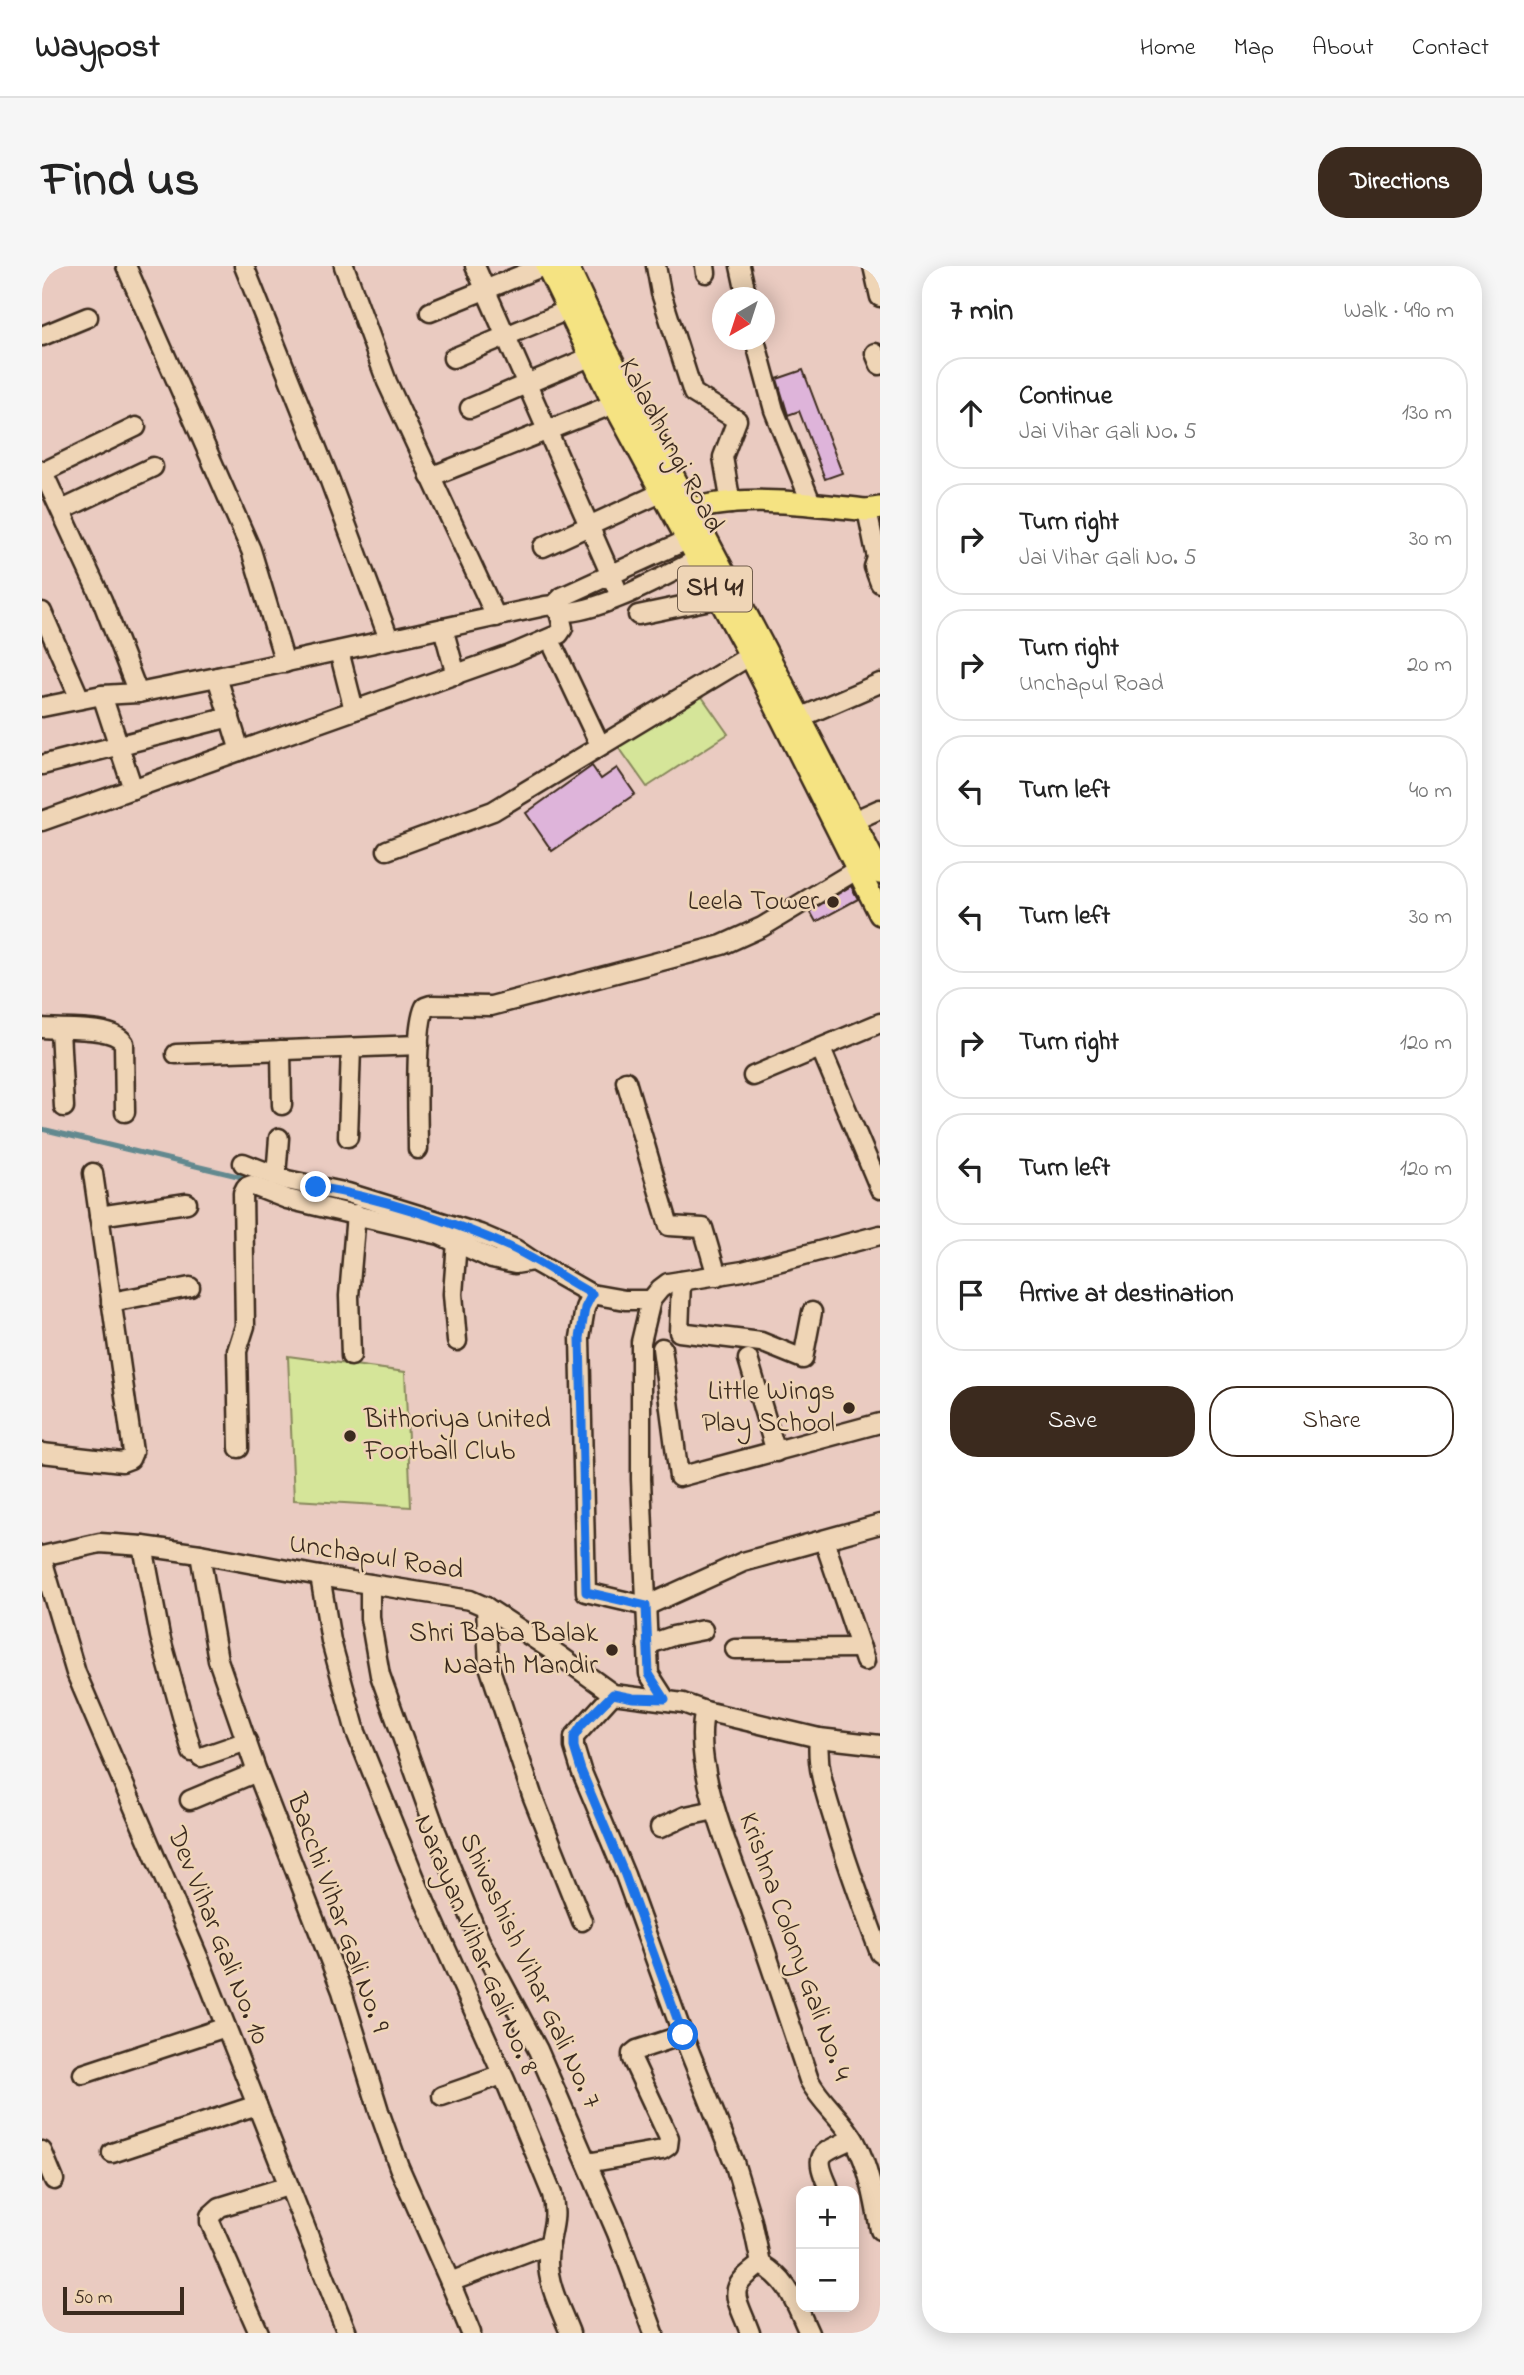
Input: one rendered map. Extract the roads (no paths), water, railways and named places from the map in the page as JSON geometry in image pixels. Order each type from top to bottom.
[{"type":"main road","name":"Kaladhungi Road","points":[[546,266],[614,404],[663,492],[683,512],[689,539],[706,555],[720,598],[757,651]]},
{"type":"main road","name":"Kaladhungi Road","points":[[567,266],[683,512],[757,651],[844,825],[870,868],[880,914]]},
{"type":"main road","points":[[683,512],[731,504],[770,502],[874,509]]},
{"type":"street","points":[[126,266],[251,550],[285,663]]},
{"type":"street","points":[[244,266],[330,481],[389,639]]},
{"type":"street","points":[[345,266],[387,382],[496,617]]},
{"type":"street","points":[[475,266],[620,596]]},
{"type":"street","points":[[430,312],[546,266]]},
{"type":"street","points":[[656,266],[661,293],[693,393],[737,420],[723,457],[731,504]]},
{"type":"street","points":[[740,266],[745,287]]},
{"type":"street","points":[[873,266],[880,297]]},
{"type":"street","points":[[453,358],[568,310]]},
{"type":"street","points":[[42,336],[88,317]]},
{"type":"street","points":[[758,350],[774,410],[812,505]]},
{"type":"street","points":[[470,408],[590,357]]},
{"type":"street","points":[[430,477],[614,404]]},
{"type":"street","points":[[136,427],[42,471],[102,600],[138,693]]},
{"type":"street","points":[[62,510],[153,467]]},
{"type":"street","points":[[543,547],[663,492]]},
{"type":"street","points":[[874,509],[877,558],[874,567],[880,583]]},
{"type":"street","points":[[42,821],[456,676],[559,634],[563,628],[556,609],[562,597],[689,539]]},
{"type":"street","points":[[42,707],[102,695],[138,693],[496,617],[556,609],[580,611],[620,596],[706,555]]},
{"type":"street","points":[[638,615],[720,598]]},
{"type":"street","points":[[42,611],[80,699]]},
{"type":"street","points":[[443,628],[456,676]]},
{"type":"street","points":[[554,648],[600,745]]},
{"type":"street","points":[[339,651],[354,710]]},
{"type":"street","points":[[387,850],[493,811],[757,651]]},
{"type":"street","points":[[218,677],[240,751]]},
{"type":"street","points":[[792,721],[880,683]]},
{"type":"street","points":[[102,695],[132,789]]},
{"type":"street","points":[[42,765],[230,717]]},
{"type":"street","points":[[844,825],[880,808]]},
{"type":"street","points":[[418,1149],[419,1045],[421,1014],[425,1007],[491,1006],[722,945],[762,927],[870,868]]},
{"type":"street","points":[[753,1076],[880,1023]]},
{"type":"street","points":[[64,1107],[51,1029],[110,1031],[120,1036],[124,1043],[125,1112]]},
{"type":"street","points":[[176,1054],[419,1045]]},
{"type":"street","points":[[348,1138],[351,1048]]},
{"type":"street","points":[[821,1049],[880,1189]]},
{"type":"street","points":[[281,1050],[282,1105]]},
{"type":"street","points":[[626,1081],[669,1226],[703,1228],[717,1276]]},
{"type":"street","points":[[276,1176],[279,1138]]},
{"type":"street","points":[[243,1163],[287,1181],[348,1192],[480,1234],[515,1249],[592,1294],[625,1300],[651,1300]]},
{"type":"street","points":[[42,1453],[122,1462],[130,1459],[132,1452],[93,1173]]},
{"type":"street","points":[[239,1448],[237,1351],[245,1326],[243,1193],[246,1187],[251,1185],[287,1199],[407,1226],[457,1242],[492,1259],[515,1264],[533,1261]]},
{"type":"street","points":[[99,1216],[187,1203]]},
{"type":"street","points":[[351,1356],[349,1296],[356,1214]]},
{"type":"street","points":[[665,1699],[649,1674],[640,1479],[641,1342],[651,1300],[668,1283],[717,1276],[880,1235]]},
{"type":"street","points":[[457,1242],[453,1294],[457,1341]]},
{"type":"street","points":[[681,1282],[679,1332],[761,1342],[803,1359],[812,1312]]},
{"type":"street","points":[[111,1302],[190,1287]]},
{"type":"street","points":[[592,1294],[585,1308],[580,1338],[586,1592],[646,1606],[743,1562],[880,1524]]},
{"type":"street","points":[[662,1348],[679,1477],[880,1423]]},
{"type":"street","points":[[748,1359],[776,1452]]},
{"type":"street","points":[[735,1649],[863,1655],[824,1540]]},
{"type":"street","name":"Unchapul Road","points":[[42,1557],[100,1543],[143,1546],[470,1600],[486,1607],[613,1694],[665,1699],[819,1738],[880,1745]]},
{"type":"street","points":[[143,1546],[160,1636],[196,1755],[247,1741]]},
{"type":"street","name":"Bacchi Vihar Gali No. 9","points":[[201,1554],[218,1660],[257,1772],[342,1991],[399,2167],[471,2333]]},
{"type":"street","name":"Dev Vihar Gali No. 10","points":[[42,1557],[76,1673],[135,1805],[347,2333]]},
{"type":"street","name":"Narayan Vihar Gali No. 8","points":[[320,1576],[331,1641],[356,1732],[421,1893],[552,2194],[556,2222],[548,2262],[551,2281],[570,2333]]},
{"type":"street","name":"Shivashish Vihar Gali No. 7","points":[[370,1584],[370,1618],[380,1675],[402,1740],[480,1941],[538,2050],[617,2233],[654,2333]]},
{"type":"street","points":[[486,1607],[489,1666],[532,1795],[582,1921]]},
{"type":"street","points":[[647,1645],[703,1630]]},
{"type":"street","points":[[613,1694],[582,1725],[574,1737],[581,1770],[625,1875],[683,2035],[734,2162],[752,2221],[761,2264],[775,2273],[788,2287],[809,2333]]},
{"type":"street","name":"Krishna Colony Gali No. 4","points":[[705,1711],[700,1726],[702,1749],[715,1810],[809,2080],[853,2138],[863,2160],[880,2230]]},
{"type":"street","points":[[819,1738],[817,1757],[823,1786],[841,1846],[880,1954]]},
{"type":"street","points":[[190,1800],[257,1772]]},
{"type":"street","points":[[660,1828],[686,1816],[715,1810]]},
{"type":"street","points":[[83,2074],[226,2027]]},
{"type":"street","points":[[587,2163],[662,2150],[668,2146],[669,2138],[632,2054],[683,2035]]},
{"type":"street","points":[[442,2096],[502,2075]]},
{"type":"street","points":[[112,2153],[257,2105]]},
{"type":"street","points":[[828,2186],[820,2167],[822,2155],[853,2138]]},
{"type":"street","points":[[42,2151],[54,2180]]},
{"type":"street","points":[[259,2333],[210,2222],[210,2216],[220,2207],[288,2186]]},
{"type":"street","points":[[450,2283],[550,2244]]},
{"type":"street","points":[[750,2333],[737,2299],[736,2288],[740,2279],[761,2264]]},
{"type":"waterway","points":[[42,1129],[250,1179]]},
{"type":"waterway","points":[[283,1188],[334,1201]]},
{"type":"place","name":"Leela Tower","points":[[833,902]]},
{"type":"place","name":"Little Wings Play School","points":[[849,1408]]},
{"type":"place","name":"Bithoriya United Football Club","points":[[350,1436]]},
{"type":"place","name":"Shri Baba Balak Naath Mandir","points":[[612,1650]]}]
